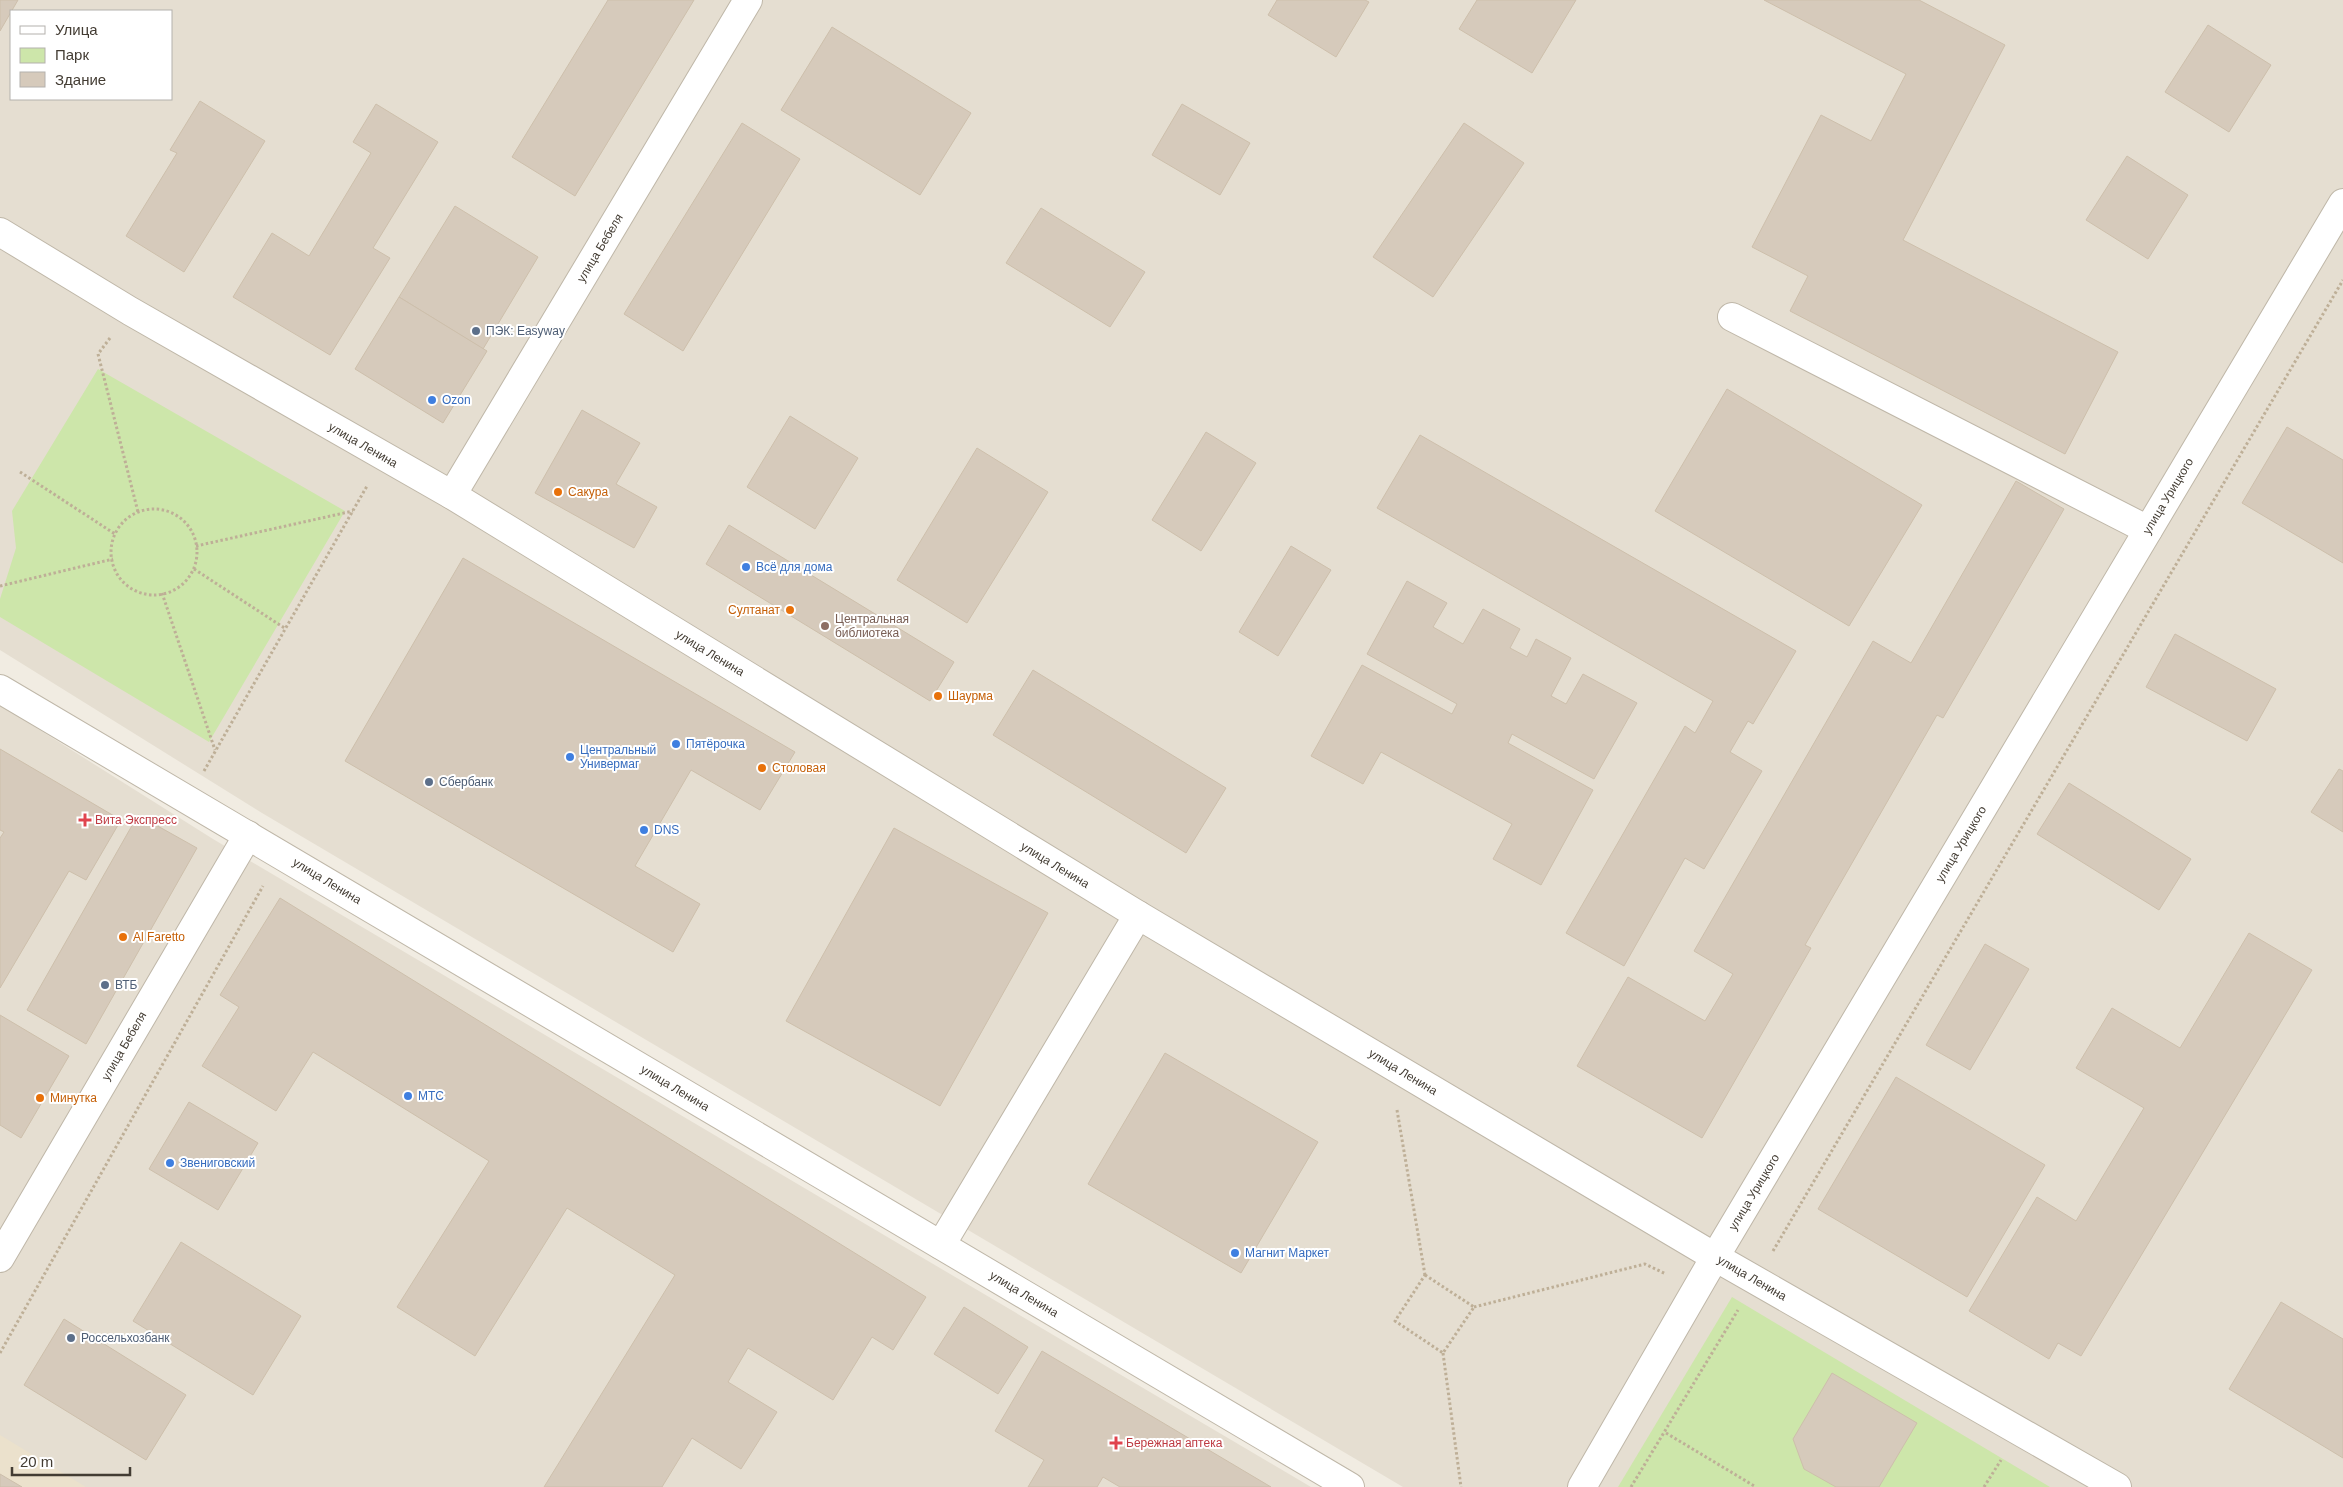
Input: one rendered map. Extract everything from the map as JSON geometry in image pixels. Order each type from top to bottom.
[{"type":"street","name":"улица Бебеля","points":[[452,496],[748,0]]},
{"type":"street","name":"улица Урицкого","points":[[1582,1487],[1715,1257],[2343,203]]},
{"type":"street","name":"улица Ленина","points":[[0,232],[130,311],[452,496],[1138,915],[1715,1257],[2117,1487]]},
{"type":"street","points":[[1732,317],[2148,530]]},
{"type":"street","name":"улица Ленина","points":[[0,689],[1350,1487]]},
{"type":"street","name":"улица Бебеля","points":[[0,1258],[248,835]]},
{"type":"street","points":[[942,1245],[1138,915]]},
{"type":"path","points":[[1632,1487],[1666,1433],[2343,280]]},
{"type":"path","points":[[130,311],[98,354],[138,512]]},
{"type":"path","points":[[187,799],[383,457]]},
{"type":"path","points":[[20,472],[114,534]]},
{"type":"path","points":[[155,509],[172,512],[185,522],[195,536],[197,552],[194,569],[184,583],[170,592],[154,595],[137,591],[124,582],[114,567],[111,551],[114,534],[124,521],[138,512],[155,509]]},
{"type":"path","points":[[196,546],[353,511]]},
{"type":"path","points":[[0,586],[113,559]]},
{"type":"path","points":[[194,569],[286,629]]},
{"type":"path","points":[[162,593],[215,751]]},
{"type":"path","points":[[0,1354],[281,854]]},
{"type":"path","points":[[1390,1064],[1426,1275],[1395,1321],[1442,1353]]},
{"type":"path","points":[[1461,1487],[1442,1353],[1474,1307],[1645,1264],[1738,1310]]},
{"type":"path","points":[[1426,1275],[1474,1307]]},
{"type":"path","points":[[1666,1433],[1756,1487]]},
{"type":"shaded area","points":[[0,0],[2343,0],[2343,1487],[1403,1487],[262,813],[0,650]]},
{"type":"shaded area","points":[[0,705],[213,839],[1311,1487],[0,1487]]},
{"type":"shaded area","points":[[0,1435],[86,1487],[0,1487]]},
{"type":"green space","points":[[98,369],[345,511],[209,742],[0,617],[0,599],[16,548],[12,511]]},
{"type":"green space","points":[[1732,1297],[2050,1487],[1618,1487]]},
{"type":"building","points":[[0,0],[18,0],[12,10],[10,10],[10,14],[0,31]]},
{"type":"building","points":[[608,0],[694,0],[575,196],[512,157]]},
{"type":"building","points":[[1277,0],[1365,0],[1369,2],[1336,57],[1268,15]]},
{"type":"building","points":[[1477,0],[1576,0],[1532,73],[1459,29]]},
{"type":"building","points":[[1764,0],[1919,0],[2005,45],[1903,240],[2118,352],[2065,454],[1790,311],[1808,276],[1752,247],[1821,115],[1871,141],[1906,74]]},
{"type":"building","points":[[2208,25],[2271,65],[2229,132],[2165,92]]},
{"type":"building","points":[[832,27],[971,113],[920,195],[781,110]]},
{"type":"building","points":[[200,101],[265,141],[184,272],[126,236],[177,153],[170,150]]},
{"type":"building","points":[[376,104],[438,142],[373,248],[390,258],[330,355],[233,297],[272,233],[309,256],[371,153],[353,142]]},
{"type":"building","points":[[1182,104],[1250,143],[1220,195],[1152,155]]},
{"type":"building","points":[[742,123],[800,159],[683,351],[624,314]]},
{"type":"building","points":[[1464,123],[1524,163],[1433,297],[1373,257]]},
{"type":"building","points":[[2127,156],[2188,195],[2148,259],[2086,220]]},
{"type":"building","points":[[455,206],[538,257],[483,349],[399,297]]},
{"type":"building","points":[[1041,208],[1145,272],[1110,327],[1006,263]]},
{"type":"building","points":[[399,297],[487,351],[443,423],[355,369]]},
{"type":"building","points":[[1727,389],[1922,505],[1849,626],[1655,511]]},
{"type":"building","points":[[582,410],[640,443],[616,484],[657,507],[634,548],[535,493]]},
{"type":"building","points":[[790,416],[858,458],[815,529],[747,487]]},
{"type":"building","points":[[2287,427],[2343,460],[2343,563],[2242,503]]},
{"type":"building","points":[[1206,432],[1256,463],[1201,551],[1152,520]]},
{"type":"building","points":[[1420,435],[1796,651],[1753,724],[1748,721],[1730,752],[1762,771],[1704,869],[1685,858],[1624,966],[1566,933],[1685,726],[1695,733],[1713,701],[1377,508]]},
{"type":"building","points":[[977,448],[1048,492],[967,623],[897,580]]},
{"type":"building","points":[[2016,481],[2064,509],[1943,718],[1937,715],[1805,945],[1811,948],[1702,1138],[1577,1066],[1628,977],[1705,1021],[1733,974],[1694,951],[1873,641],[1911,663]]},
{"type":"building","points":[[729,525],[954,662],[930,701],[706,564]]},
{"type":"building","points":[[1291,546],[1331,570],[1278,656],[1239,632]]},
{"type":"building","name":"Центральный Универмаг","points":[[463,558],[795,752],[760,810],[691,770],[635,866],[700,904],[673,952],[345,761]]},
{"type":"building","points":[[1407,581],[1447,603],[1433,627],[1463,644],[1483,609],[1520,629],[1510,648],[1527,657],[1536,639],[1571,658],[1551,696],[1566,704],[1583,674],[1637,703],[1594,779],[1512,734],[1508,743],[1593,790],[1541,885],[1493,859],[1512,824],[1381,752],[1363,784],[1311,756],[1362,665],[1452,714],[1457,704],[1367,654]]},
{"type":"building","points":[[2175,634],[2276,689],[2247,741],[2146,687]]},
{"type":"building","points":[[1033,670],[1226,788],[1186,853],[993,735]]},
{"type":"building","points":[[0,749],[121,820],[86,880],[69,871],[0,988],[0,838],[4,832],[0,830]]},
{"type":"building","points":[[2339,769],[2343,771],[2343,832],[2311,812]]},
{"type":"building","points":[[2069,783],[2191,859],[2159,910],[2037,834]]},
{"type":"building","points":[[138,815],[197,848],[86,1044],[27,1010]]},
{"type":"building","points":[[894,828],[1048,913],[940,1106],[786,1021]]},
{"type":"building","points":[[280,898],[926,1297],[893,1350],[872,1337],[833,1400],[748,1348],[728,1382],[777,1412],[741,1469],[692,1438],[662,1487],[544,1487],[675,1275],[567,1208],[475,1356],[397,1307],[489,1161],[313,1052],[276,1111],[202,1066],[239,1007],[220,995]]},
{"type":"building","points":[[2249,933],[2312,970],[2081,1356],[2058,1343],[2049,1359],[1969,1311],[2037,1197],[2076,1221],[2144,1108],[2076,1068],[2112,1008],[2180,1048]]},
{"type":"building","points":[[1985,944],[2029,969],[1970,1070],[1926,1045]]},
{"type":"building","points":[[0,1015],[69,1056],[21,1138],[0,1125]]},
{"type":"building","points":[[1165,1053],[1318,1142],[1241,1273],[1088,1184]]},
{"type":"building","points":[[1896,1077],[2045,1165],[1967,1297],[1818,1209]]},
{"type":"building","points":[[189,1102],[258,1143],[218,1210],[149,1169]]},
{"type":"building","points":[[181,1242],[301,1316],[253,1395],[133,1321]]},
{"type":"building","points":[[2281,1302],[2343,1339],[2343,1458],[2229,1389]]},
{"type":"building","points":[[964,1307],[1028,1347],[998,1394],[934,1354]]},
{"type":"building","points":[[64,1319],[186,1395],[146,1460],[24,1385]]},
{"type":"building","points":[[1042,1351],[1271,1487],[1120,1487],[1103,1477],[1097,1487],[1028,1487],[1044,1460],[995,1431]]},
{"type":"building","points":[[1832,1373],[1917,1423],[1879,1487],[1836,1487],[1804,1469],[1793,1439]]},
{"type":"building","points":[[0,1474],[22,1487],[0,1487]]},
{"type":"place","name":"ПЭК: Easyway","points":[[476,331]]},
{"type":"place","name":"Ozon","points":[[432,400]]},
{"type":"place","name":"Сакура","points":[[558,492]]},
{"type":"place","name":"Всё для дома","points":[[746,567]]},
{"type":"place","name":"Султанат","points":[[790,610]]},
{"type":"place","name":"Центральная библиотека","points":[[825,626]]},
{"type":"place","name":"Шаурма","points":[[938,696]]},
{"type":"place","name":"Пятёрочка","points":[[676,744]]},
{"type":"place","name":"Центральный Универмаг","points":[[570,757]]},
{"type":"place","name":"Столовая","points":[[762,768]]},
{"type":"place","name":"Сбербанк","points":[[429,782]]},
{"type":"place","name":"Вита Экспресс","points":[[85,820]]},
{"type":"place","name":"DNS","points":[[644,830]]},
{"type":"place","name":"Al Faretto","points":[[123,937]]},
{"type":"place","name":"ВТБ","points":[[105,985]]},
{"type":"place","name":"МТС","points":[[408,1096]]},
{"type":"place","name":"Минутка","points":[[40,1098]]},
{"type":"place","name":"Звениговский","points":[[170,1163]]},
{"type":"place","name":"Магнит Маркет","points":[[1235,1253]]},
{"type":"place","name":"Россельхозбанк","points":[[71,1338]]},
{"type":"place","name":"Бережная аптека","points":[[1116,1443]]}]
